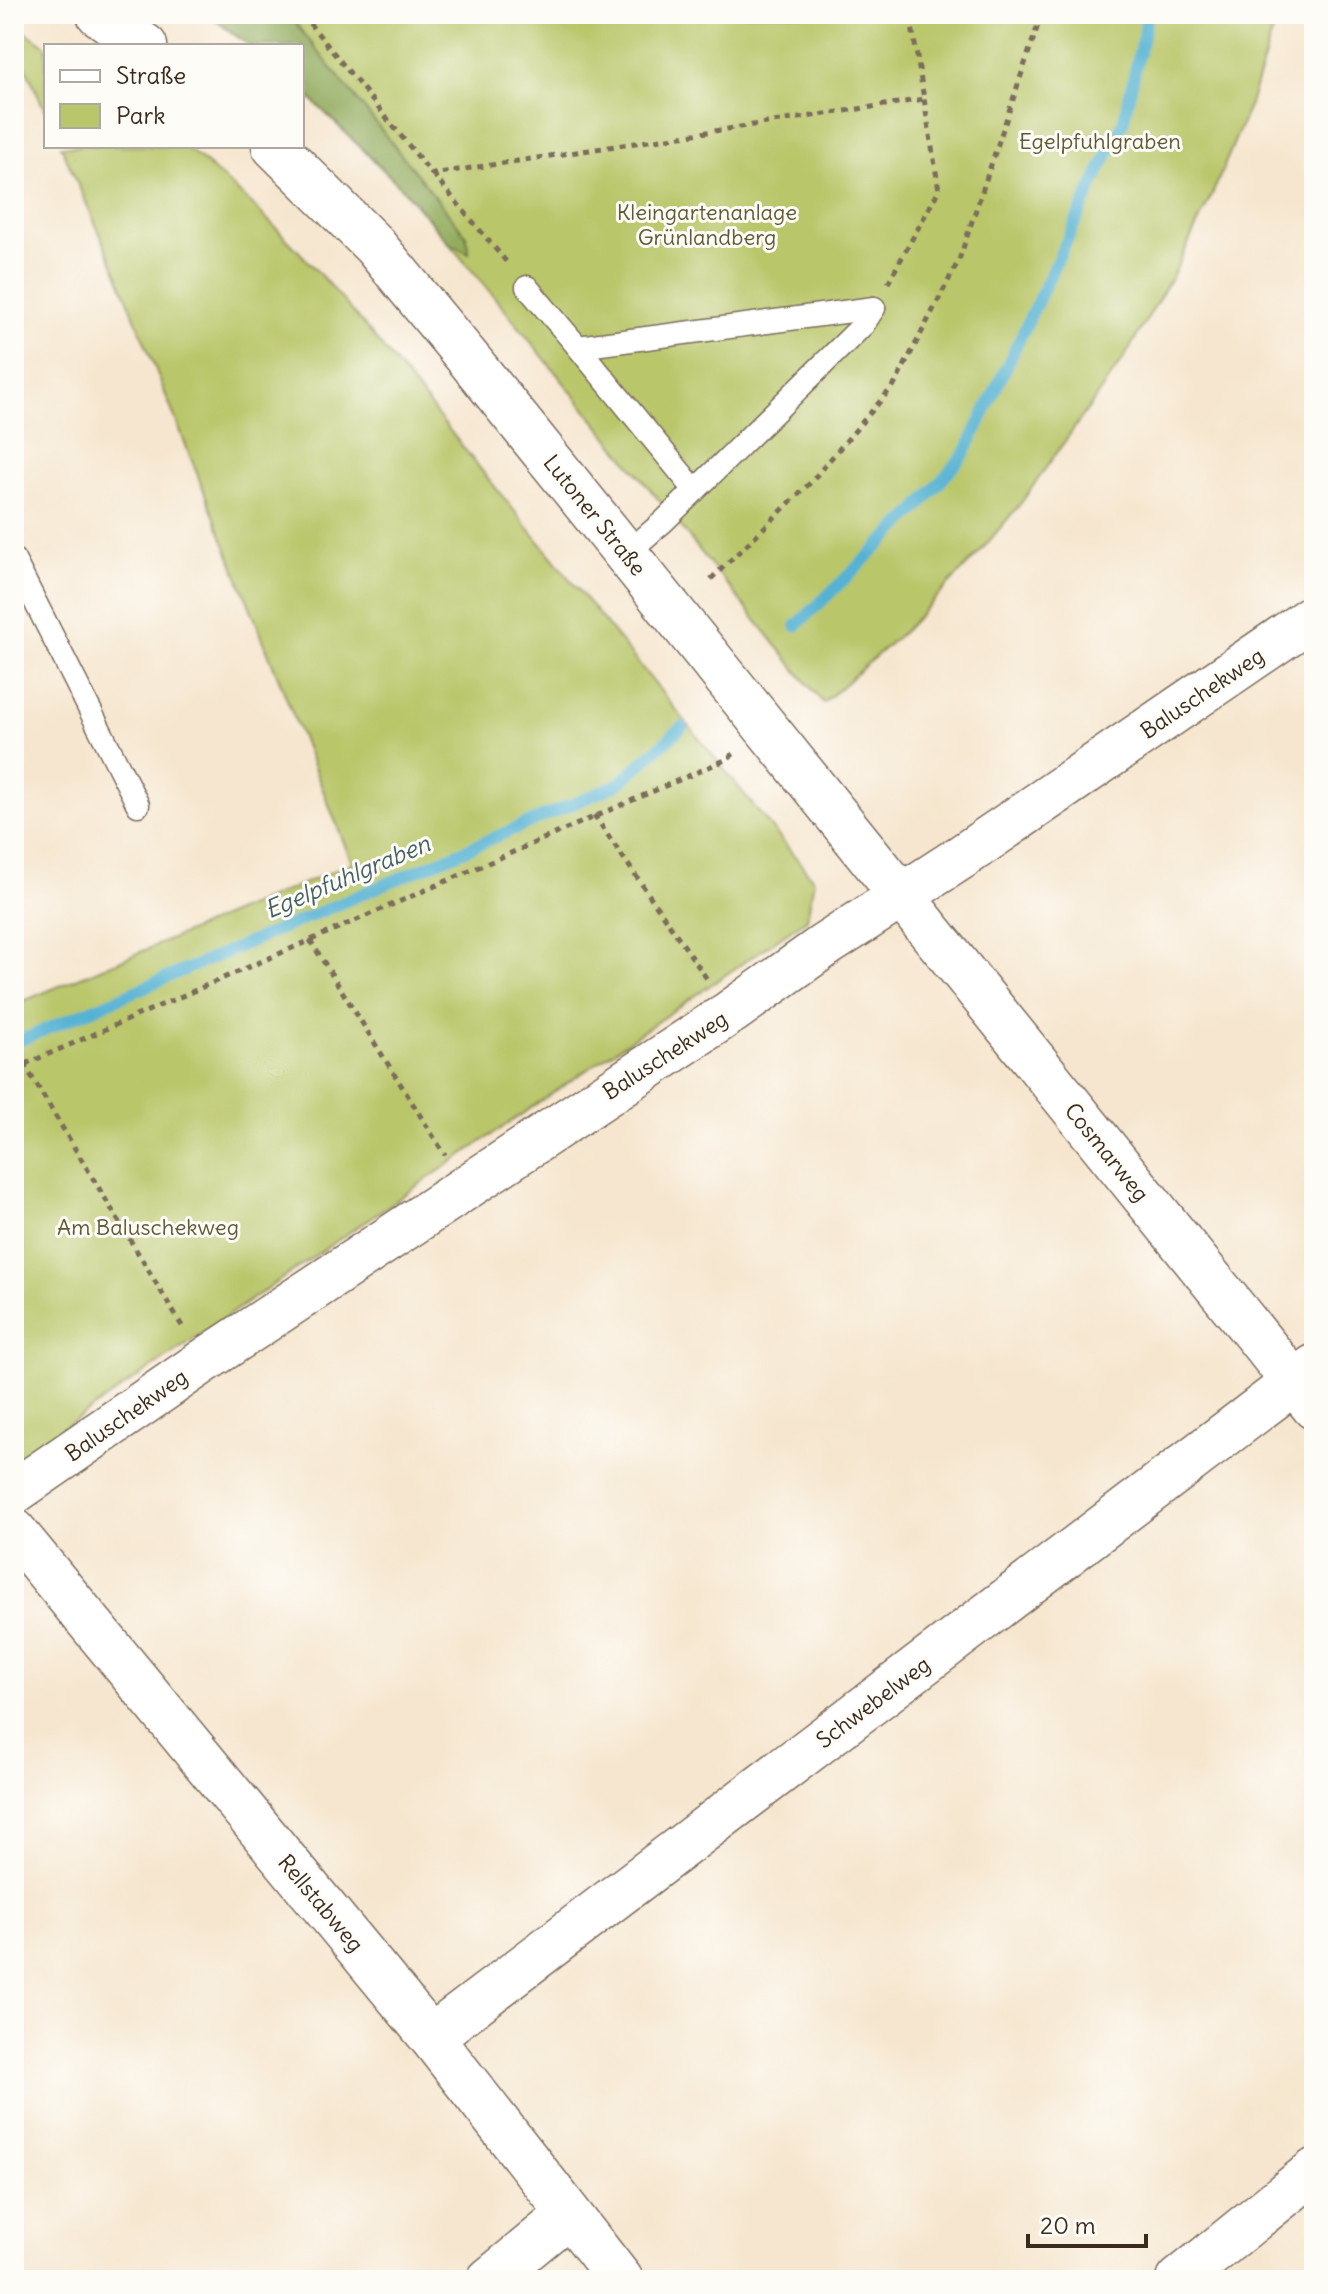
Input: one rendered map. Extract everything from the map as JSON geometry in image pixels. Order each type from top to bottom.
[{"type":"street","points":[[99,14],[142,44]]},
{"type":"street","name":"Lutoner Straße","points":[[276,148],[374,245],[900,897]]},
{"type":"street","name":"Baluschekweg","points":[[14,1492],[465,1186],[731,1012],[1314,616]]},
{"type":"street","name":"Cosmarweg","points":[[900,897],[1307,1385]]},
{"type":"street","name":"Schwebelweg","points":[[431,2037],[1307,1385]]},
{"type":"street","name":"Rellstabweg","points":[[14,1531],[431,2037],[621,2280]]},
{"type":"street","points":[[1179,2280],[1314,2171]]},
{"type":"street","points":[[489,2280],[568,2215]]},
{"type":"lane","points":[[527,287],[694,489]]},
{"type":"lane","points":[[578,347],[874,308]]},
{"type":"lane","points":[[626,554],[863,325],[874,308]]},
{"type":"lane","points":[[14,560],[138,805]]},
{"type":"path","points":[[302,14],[527,287]]},
{"type":"path","points":[[874,308],[939,190],[910,14]]},
{"type":"path","points":[[432,174],[924,99]]},
{"type":"path","points":[[14,1069],[725,760]]},
{"type":"path","points":[[594,815],[731,1012]]},
{"type":"path","points":[[310,940],[465,1186]]},
{"type":"path","points":[[24,1064],[204,1361]]},
{"type":"green space","name":"Kleingartenanlage Grünlandberg","points":[[207,14],[1278,14],[1250,104],[1215,188],[1174,273],[1124,358],[1021,503],[979,553],[905,630],[823,703],[502,306],[403,189],[304,92],[304,44],[247,44]]},
{"type":"green space","points":[[207,14],[288,14],[466,235],[469,253],[450,244],[403,189],[304,92],[304,44],[247,44]]},
{"type":"green space","points":[[14,24],[44,45],[44,108],[14,40]]},
{"type":"green space","name":"Am Baluschekweg","points":[[62,148],[186,148],[266,218],[340,297],[814,880],[807,919],[14,1462],[14,983],[24,1001],[352,863],[116,270]]},
{"type":"waterway","name":"Egelpfuhlgraben","points":[[796,626],[917,509],[965,453],[1123,123],[1148,14]]},
{"type":"waterway","name":"Egelpfuhlgraben","points":[[14,1043],[617,785],[682,727]]}]
